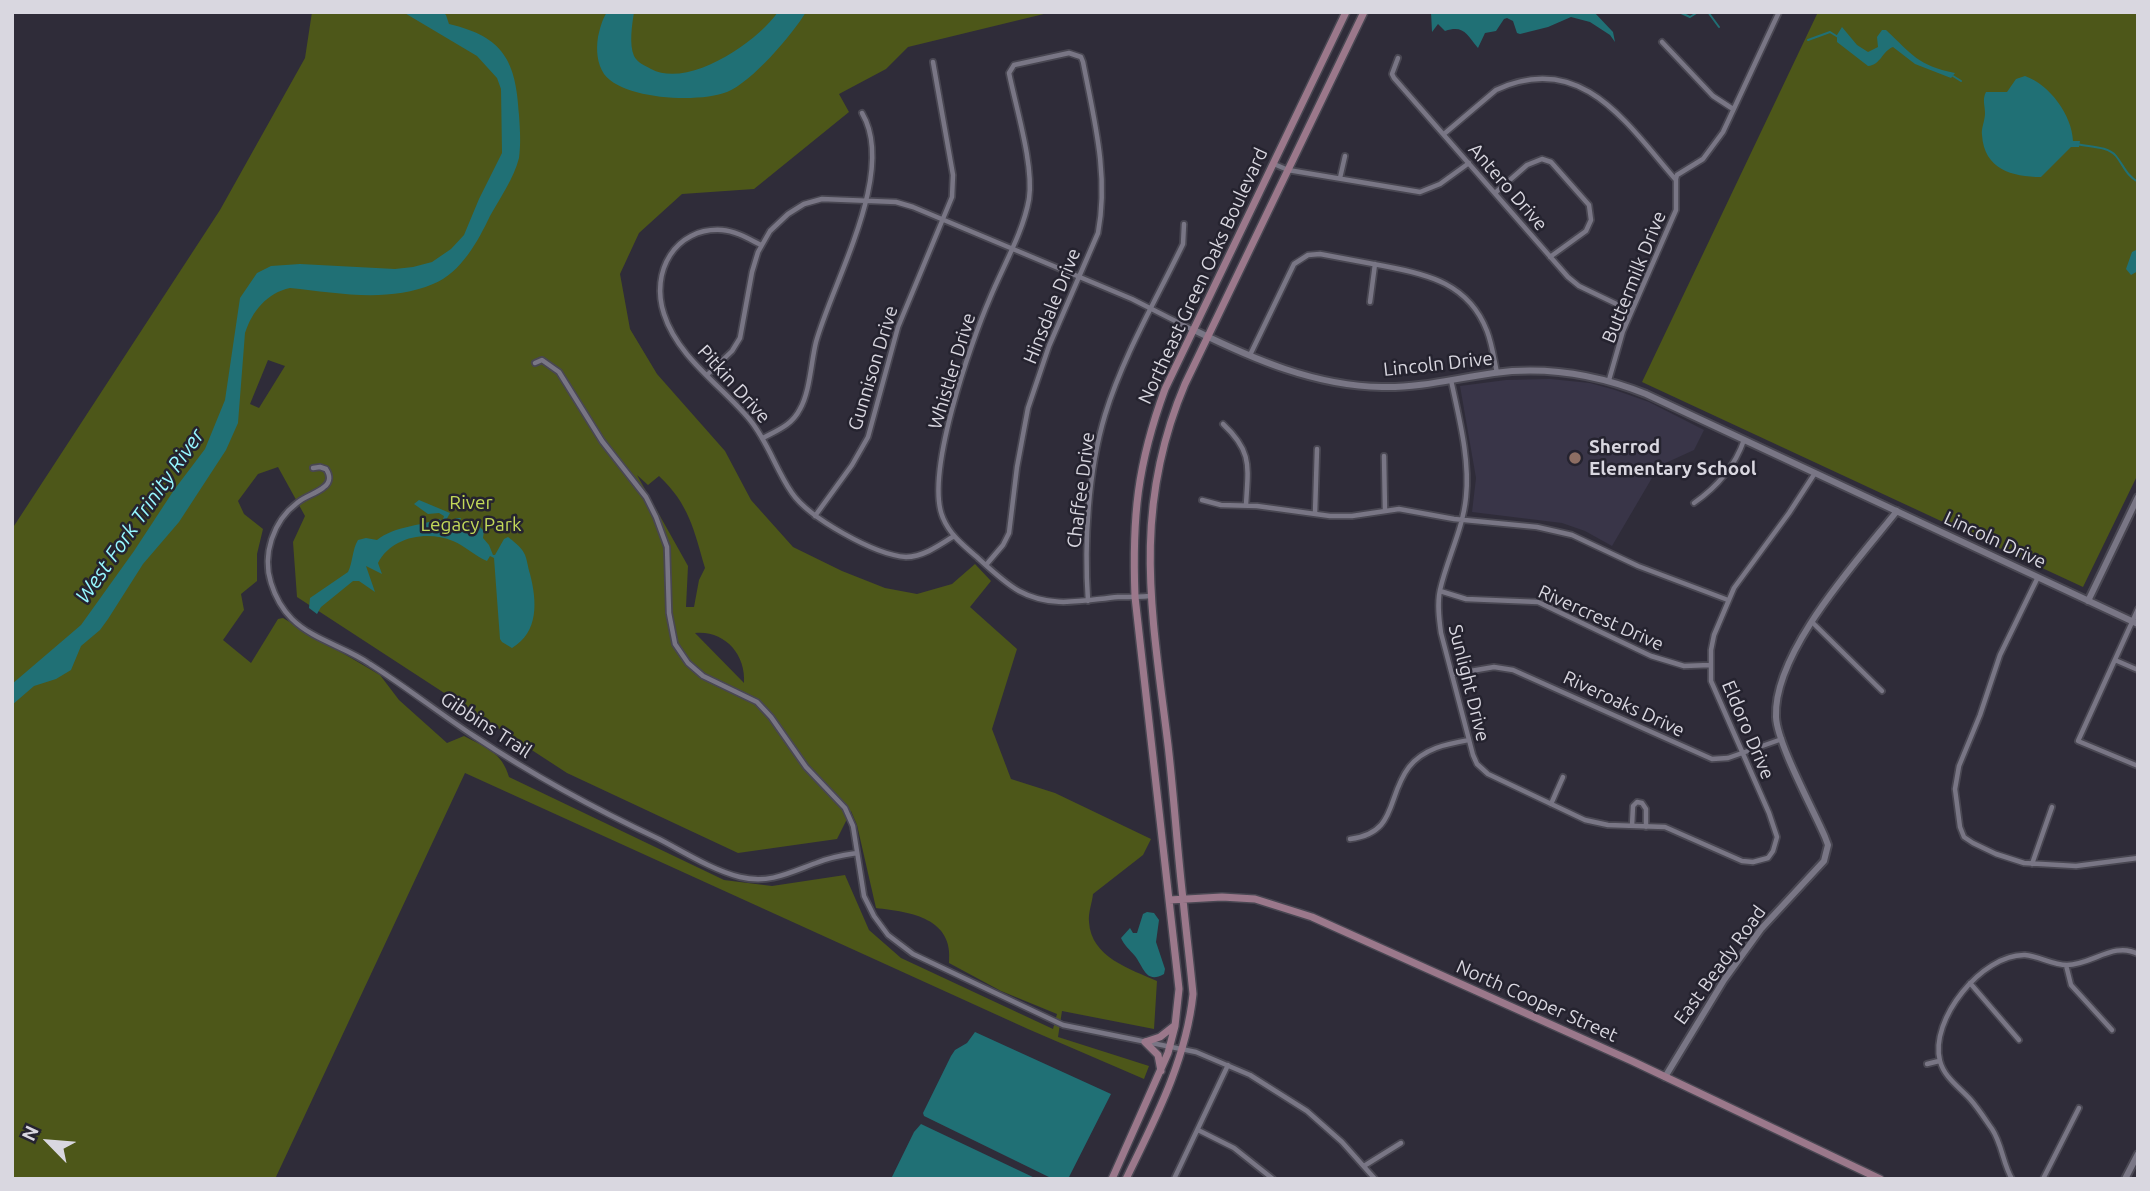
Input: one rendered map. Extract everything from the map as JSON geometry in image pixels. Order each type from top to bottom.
[{"type":"main road","name":"Northeast Green Oaks Boulevard","points":[[1112,1179],[1161,1072],[1175,1026],[1179,989],[1135,597],[1134,517],[1146,448],[1165,389],[1346,12]]},
{"type":"main road","name":"Northeast Green Oaks Boulevard","points":[[1126,1179],[1171,1082],[1183,1049],[1193,994],[1150,596],[1150,533],[1154,485],[1174,410],[1364,12]]},
{"type":"main road","points":[[1157,788],[1172,786]]},
{"type":"main road","name":"North Cooper Street","points":[[1168,900],[1222,897],[1255,899],[1312,917],[1665,1077],[1880,1179]]},
{"type":"main road","points":[[1161,1072],[1158,1055],[1145,1042],[1160,1037],[1175,1026]]},
{"type":"street","points":[[1676,180],[1677,175],[1708,155],[1723,132],[1779,12]]},
{"type":"street","points":[[1662,42],[1713,96],[1733,109]]},
{"type":"street","name":"Whistler Drive","points":[[1074,54],[1014,65],[1009,73],[1030,181],[1026,209],[966,361],[943,453],[938,496],[942,517],[954,536],[1019,591],[1041,600],[1067,603],[1150,596]]},
{"type":"street","name":"Hinsdale Drive","points":[[986,565],[1003,545],[1009,533],[1028,408],[1049,346],[1098,233],[1103,187],[1096,127],[1083,62],[1081,57],[1074,54]]},
{"type":"street","name":"Antero Drive","points":[[1398,58],[1392,74],[1394,78],[1549,257],[1579,286],[1631,311]]},
{"type":"street","name":"Gunnison Drive","points":[[816,516],[868,437],[898,327],[952,197],[953,175],[933,62]]},
{"type":"street","points":[[1444,134],[1496,90],[1506,85],[1538,79],[1570,83],[1581,86],[1606,101],[1676,180]]},
{"type":"street","points":[[763,438],[788,425],[802,407],[816,343],[866,200],[872,177],[873,141],[869,124],[862,113]]},
{"type":"street","points":[[1340,178],[1345,156]]},
{"type":"street","points":[[1495,193],[1527,165],[1542,159],[1551,162],[1590,205],[1591,220],[1586,231],[1549,257]]},
{"type":"street","points":[[1274,164],[1288,170],[1420,192],[1440,184],[1469,163]]},
{"type":"street","name":"Buttermilk Drive","points":[[1609,380],[1623,331],[1676,210],[1676,180]]},
{"type":"street","name":"Lincoln Drive","points":[[707,375],[732,351],[740,338],[752,272],[761,245],[776,224],[804,204],[822,200],[896,202],[1079,276],[1208,337],[1300,375],[1358,385],[1408,386],[1497,373],[1551,372],[1609,380],[1647,394],[2135,623]]},
{"type":"street","name":"Chaffee Drive","points":[[1088,601],[1087,550],[1097,449],[1105,415],[1118,381],[1183,244],[1184,224]]},
{"type":"street","name":"Pitkin Drive","points":[[761,245],[729,231],[707,230],[685,239],[677,246],[661,273],[660,289],[663,312],[678,341],[696,365],[728,395],[763,438],[793,494],[816,516],[875,548],[907,557],[919,555],[954,536]]},
{"type":"street","points":[[1250,355],[1287,274],[1299,259],[1320,254],[1419,272],[1455,288],[1469,301],[1481,319],[1497,373]]},
{"type":"street","points":[[1370,302],[1375,264]]},
{"type":"street","points":[[534,363],[542,360],[559,372],[602,441],[646,497],[667,547],[673,634],[675,644],[688,663],[703,676],[758,702],[806,766],[845,808],[853,826],[864,895],[874,916],[888,935],[913,954],[1063,1025],[1183,1049],[1250,1075],[1307,1111],[1375,1179]]},
{"type":"street","name":"Sunlight Drive","points":[[1451,380],[1461,426],[1467,496],[1440,591],[1438,611],[1441,633],[1477,764],[1488,774],[1585,820],[1670,829],[1742,861],[1753,862],[1770,856]]},
{"type":"street","points":[[1223,424],[1240,441],[1246,453],[1246,505]]},
{"type":"street","points":[[1694,503],[1709,492],[1729,470],[1739,456],[1744,440]]},
{"type":"street","points":[[1315,514],[1317,449]]},
{"type":"street","points":[[1384,456],[1385,511]]},
{"type":"street","name":"Gibbins Trail","points":[[313,468],[326,469],[330,476],[329,482],[288,510],[272,537],[268,567],[270,583],[277,599],[292,619],[305,629],[368,662],[475,737],[530,771],[602,811],[738,877],[766,880],[788,875],[818,862],[857,853]]},
{"type":"street","name":"Eldoro Drive","points":[[1770,856],[1777,837],[1711,681],[1710,665],[1714,635],[1728,600],[1815,473]]},
{"type":"street","points":[[2088,601],[2138,497]]},
{"type":"street","points":[[1202,500],[1221,505],[1352,516],[1399,509],[1536,527],[1572,534],[1638,566],[1728,600]]},
{"type":"street","name":"East Beady Road","points":[[1665,1077],[1724,980],[1761,929],[1824,861],[1828,845],[1782,739],[1776,718],[1779,693],[1787,668],[1812,622],[1897,511]]},
{"type":"street","points":[[2038,578],[2000,655],[1959,766],[1955,789],[1957,814],[1965,837],[2006,858],[2032,864],[2076,866],[2138,858]]},
{"type":"street","name":"Rivercrest Drive","points":[[1440,591],[1466,599],[1538,602],[1651,656],[1684,666],[1710,665]]},
{"type":"street","points":[[2138,609],[2135,623],[2078,741],[2138,766]]},
{"type":"street","points":[[1812,622],[1882,691]]},
{"type":"street","points":[[2115,660],[2138,670]]},
{"type":"street","name":"Riveroaks Drive","points":[[1453,674],[1494,667],[1513,670],[1702,755],[1719,759],[1782,739]]},
{"type":"street","points":[[1350,839],[1365,837],[1382,825],[1409,767],[1422,756],[1438,747],[1469,740]]},
{"type":"street","points":[[1550,804],[1563,777]]},
{"type":"street","points":[[1632,826],[1633,806],[1637,802],[1642,803],[1646,809],[1646,827]]},
{"type":"street","points":[[2032,864],[2052,807]]},
{"type":"street","points":[[2012,1179],[1994,1132],[1970,1100],[1948,1077],[1940,1061],[1939,1037],[1956,1000],[1970,983],[1998,960],[2026,955],[2066,965],[2088,962],[2116,949],[2126,948],[2138,954]]},
{"type":"street","points":[[2066,965],[2071,985],[2112,1030]]},
{"type":"street","points":[[1970,983],[2019,1040]]},
{"type":"street","points":[[1927,1064],[1940,1061]]},
{"type":"street","points":[[1174,1179],[1228,1065]]},
{"type":"street","points":[[2043,1179],[2079,1108]]},
{"type":"street","points":[[1198,1130],[1234,1148],[1273,1179]]},
{"type":"street","points":[[1364,1166],[1401,1143]]},
{"type":"street","points":[[2125,1179],[2138,1154]]},
{"type":"shaded area","points":[[403,12],[443,12],[449,24],[483,36],[503,54],[515,80],[519,158],[480,236],[468,255],[452,272],[433,284],[416,290],[362,295],[290,288],[274,294],[262,304],[245,333],[238,423],[226,450],[179,522],[143,564],[100,630],[81,646],[71,670],[56,679],[34,686],[12,705],[12,684],[81,625],[205,449],[225,400],[240,298],[257,273],[271,266],[300,264],[395,269],[413,267],[432,262],[451,249],[464,235],[502,153],[501,89],[497,78],[477,56]]},
{"type":"shaded area","points":[[607,12],[634,12],[631,40],[634,56],[651,69],[667,74],[702,68],[721,59],[755,36],[778,12],[806,12],[771,57],[737,87],[715,95],[681,98],[644,94],[627,89],[604,74],[598,61],[597,47],[600,27]]},
{"type":"shaded area","points":[[1431,12],[1594,12],[1613,32],[1615,42],[1610,35],[1590,22],[1571,17],[1548,27],[1520,34],[1517,33],[1513,21],[1507,18],[1496,31],[1485,33],[1478,48],[1461,30],[1445,31],[1438,24],[1432,32]]},
{"type":"shaded area","points":[[1842,27],[1857,45],[1868,52],[1878,47],[1877,37],[1882,30],[1886,30],[1924,62],[1955,73],[1951,78],[1915,64],[1893,47],[1876,63],[1868,66],[1837,42],[1837,35]]},
{"type":"shaded area","points":[[2025,76],[2043,86],[2058,102],[2069,121],[2073,141],[2080,141],[2079,147],[2071,147],[2041,177],[2010,173],[2001,169],[1988,156],[1982,135],[1986,92],[2007,92],[2016,79]]},
{"type":"shaded area","points":[[2138,249],[2138,271],[2131,275],[2126,269],[2132,252]]},
{"type":"shaded area","name":"Sherrod Elementary School","points":[[1550,379],[1590,383],[1615,390],[1649,402],[1704,430],[1694,450],[1659,466],[1612,546],[1585,531],[1562,523],[1472,512],[1476,478],[1460,386],[1506,380]]},
{"type":"shaded area","points":[[419,500],[450,513],[445,522],[451,526],[456,518],[461,518],[457,527],[470,535],[475,522],[484,531],[483,538],[493,555],[508,537],[523,551],[532,584],[534,615],[527,633],[512,648],[500,639],[494,558],[490,556],[487,561],[443,538],[421,536],[392,547],[378,563],[382,574],[366,566],[375,592],[359,581],[353,581],[321,607],[317,614],[309,608],[310,598],[348,572],[358,540],[377,540],[399,529],[440,519],[442,523],[444,516],[439,513],[428,514],[414,504]]},
{"type":"shaded area","points":[[1154,913],[1159,920],[1156,942],[1165,969],[1164,974],[1158,977],[1146,973],[1121,938],[1130,928],[1133,933],[1137,933],[1143,914]]},
{"type":"shaded area","points":[[975,1032],[1111,1094],[1068,1179],[1053,1179],[924,1116],[923,1113],[951,1056],[955,1050],[967,1043]]},
{"type":"shaded area","points":[[921,1124],[1037,1179],[891,1179],[914,1132]]},
{"type":"green space","name":"River Legacy Park","points":[[312,12],[1052,12],[908,47],[886,69],[839,94],[849,112],[754,189],[682,194],[639,233],[620,274],[630,329],[657,374],[725,451],[751,500],[793,547],[885,588],[917,594],[952,584],[975,564],[991,581],[970,607],[1017,649],[992,729],[1011,779],[1055,793],[1151,839],[1143,855],[1093,894],[1089,919],[1091,934],[1104,953],[1124,966],[1157,981],[1154,1029],[1062,1011],[1058,1037],[1149,1066],[1144,1079],[465,773],[275,1179],[12,1179],[12,529],[220,210],[305,58]],"holes":[[[268,360],[285,366],[259,408],[250,404]],[[278,467],[305,516],[293,542],[297,597],[567,773],[738,853],[837,839],[851,811],[857,825],[876,908],[903,912],[928,920],[945,936],[949,948],[949,963],[1001,991],[1057,1014],[1053,1029],[901,958],[869,930],[845,875],[772,886],[724,880],[509,777],[497,756],[464,736],[447,743],[399,700],[380,675],[283,618],[278,619],[251,663],[223,640],[244,610],[241,594],[257,581],[257,554],[263,529],[244,514],[238,501],[258,474]],[[637,475],[648,485],[659,476],[677,497],[689,518],[705,568],[699,580],[694,607],[686,607],[688,566]],[[695,633],[715,635],[731,646],[741,663],[744,683]]]},
{"type":"green space","points":[[1818,12],[2138,12],[2138,474],[2083,587],[1642,382]]},
{"type":"waterway","points":[[1679,12],[1690,17],[1698,12]]},
{"type":"waterway","points":[[1708,12],[1719,27]]},
{"type":"waterway","points":[[1808,40],[1830,32],[1838,37]]},
{"type":"waterway","points":[[1953,76],[1961,81]]},
{"type":"waterway","points":[[2077,144],[2113,153],[2138,182]]},
{"type":"place","name":"Sherrod Elementary School","points":[[1575,458]]},
{"type":"water label","name":"West Fork Trinity River","points":[[140,516]]}]
